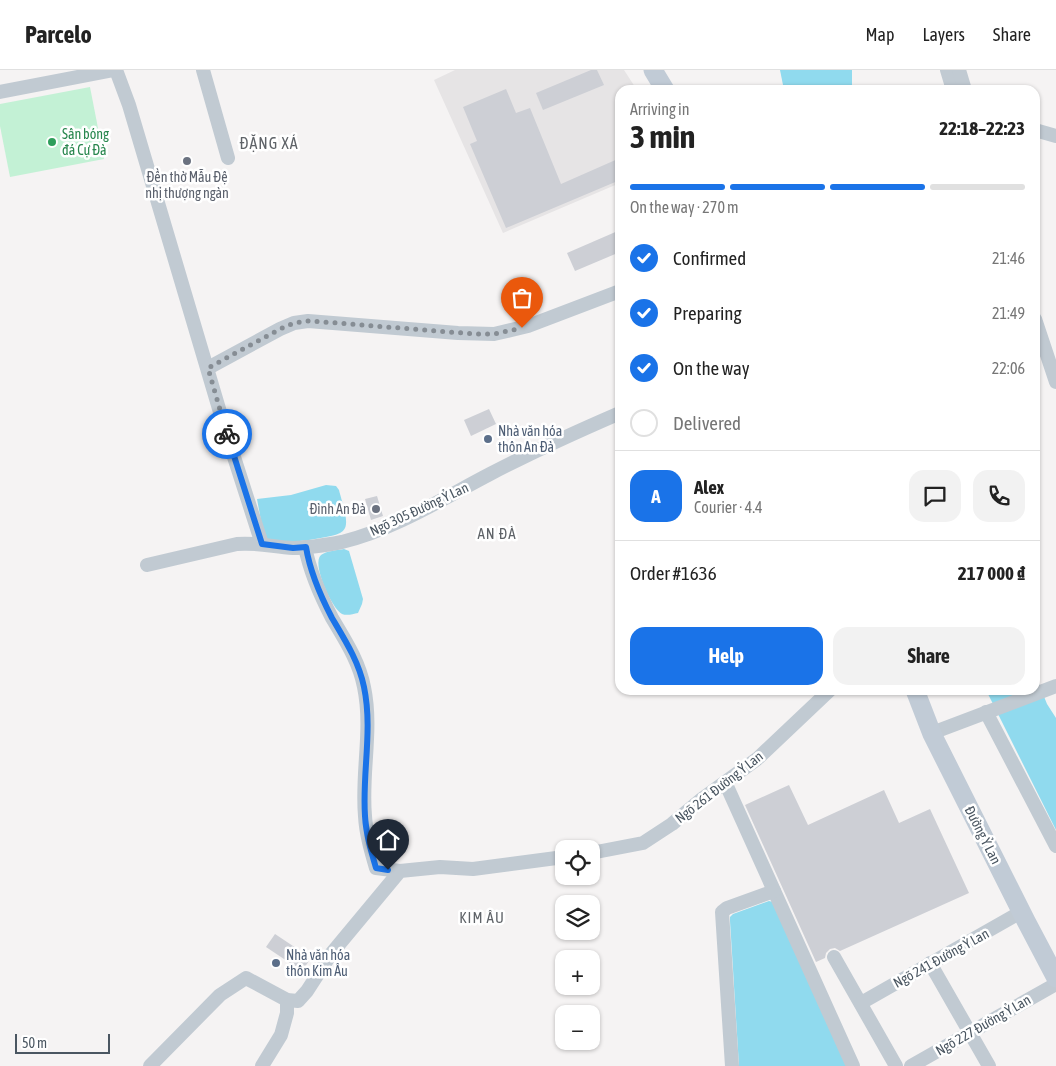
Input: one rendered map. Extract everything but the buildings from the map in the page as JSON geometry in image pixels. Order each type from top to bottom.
[{"type":"main road","points":[[653,70],[662,85]]},
{"type":"main road","name":"Đường Ỷ Lan","points":[[917,695],[932,733],[1056,978]]},
{"type":"street","points":[[0,92],[115,70],[132,114],[225,429],[262,544]]},
{"type":"street","points":[[204,70],[228,158]]},
{"type":"street","points":[[947,70],[952,85]]},
{"type":"street","points":[[959,70],[964,85]]},
{"type":"street","points":[[1040,131],[1056,136]]},
{"type":"street","points":[[208,368],[294,323],[308,321],[458,334],[494,334],[528,326],[615,293]]},
{"type":"street","points":[[1040,334],[1056,382]]},
{"type":"street","name":"Ngõ 305 Đường Ỷ Lan","points":[[147,565],[237,544],[252,543],[293,548],[343,542],[412,516],[508,464],[615,415]]},
{"type":"street","points":[[306,547],[310,570],[315,582],[357,664],[364,686],[368,723],[365,816],[368,838],[376,868],[400,872],[440,868],[473,869],[555,858]]},
{"type":"street","points":[[1040,692],[1056,686]]},
{"type":"street","name":"Ngõ 261 Đường Ỷ Lan","points":[[600,851],[644,843],[678,820],[702,799],[757,759],[825,695]]},
{"type":"street","points":[[932,733],[1032,695]]},
{"type":"street","points":[[986,712],[1056,846]]},
{"type":"street","points":[[725,782],[853,1066]]},
{"type":"street","points":[[150,1066],[220,995],[246,978],[287,1000],[298,1001],[307,991],[331,954],[400,872]]},
{"type":"street","points":[[732,1066],[722,912],[727,908],[774,891]]},
{"type":"street","name":"Ngõ 241 Đường Ỷ Lan","points":[[861,1003],[1021,912]]},
{"type":"street","points":[[834,956],[896,1066]]},
{"type":"street","points":[[930,964],[988,1066]]},
{"type":"street","name":"Ngõ 227 Đường Ỷ Lan","points":[[910,1066],[1056,984]]},
{"type":"street","points":[[262,1066],[281,1035],[287,1013],[287,1000]]},
{"type":"shaded area","points":[[455,70],[624,70],[634,85],[615,85],[615,185],[503,233],[434,80]]},
{"type":"green space","name":"Sân bóng đá Cự Đà","points":[[90,87],[104,159],[10,177],[0,126],[0,104]]},
{"type":"water","points":[[780,70],[852,70],[852,85],[783,85]]},
{"type":"water","points":[[326,485],[336,486],[339,490],[346,520],[345,528],[342,532],[327,537],[288,542],[274,542],[264,537],[257,499],[291,495]]},
{"type":"water","points":[[344,549],[349,551],[363,599],[358,613],[348,615],[342,614],[333,604],[324,586],[319,567],[321,555]]},
{"type":"water","points":[[1040,686],[1047,704],[1056,718],[1056,830],[988,695],[1040,695]]},
{"type":"water","points":[[769,901],[773,902],[847,1066],[739,1066],[730,917],[733,914]]},
{"type":"way so far","points":[[227,434],[208,368],[294,323],[308,321],[324,322],[458,334],[494,334],[522,328]]},
{"type":"place","name":"Sân bóng đá Cự Đà","points":[[52,142]]},
{"type":"place","name":"Đền thờ Mẫu Đệ nhị thượng ngàn","points":[[187,161]]},
{"type":"place","name":"Nhà văn hóa thôn An Đà","points":[[488,439]]},
{"type":"place","name":"Đình An Đà","points":[[376,509]]},
{"type":"place","name":"Nhà văn hóa thôn Kim Âu","points":[[276,963]]},
{"type":"district","name":"ĐẶNG XÁ","points":[[269,143]]},
{"type":"district","name":"AN ĐÀ","points":[[497,534]]},
{"type":"district","name":"KIM ÂU","points":[[482,918]]},
{"type":"route","points":[[227,434],[262,544],[293,548],[306,547],[310,570],[320,594],[352,653],[361,674],[368,711],[364,805],[366,827],[376,868],[388,870]]}]
